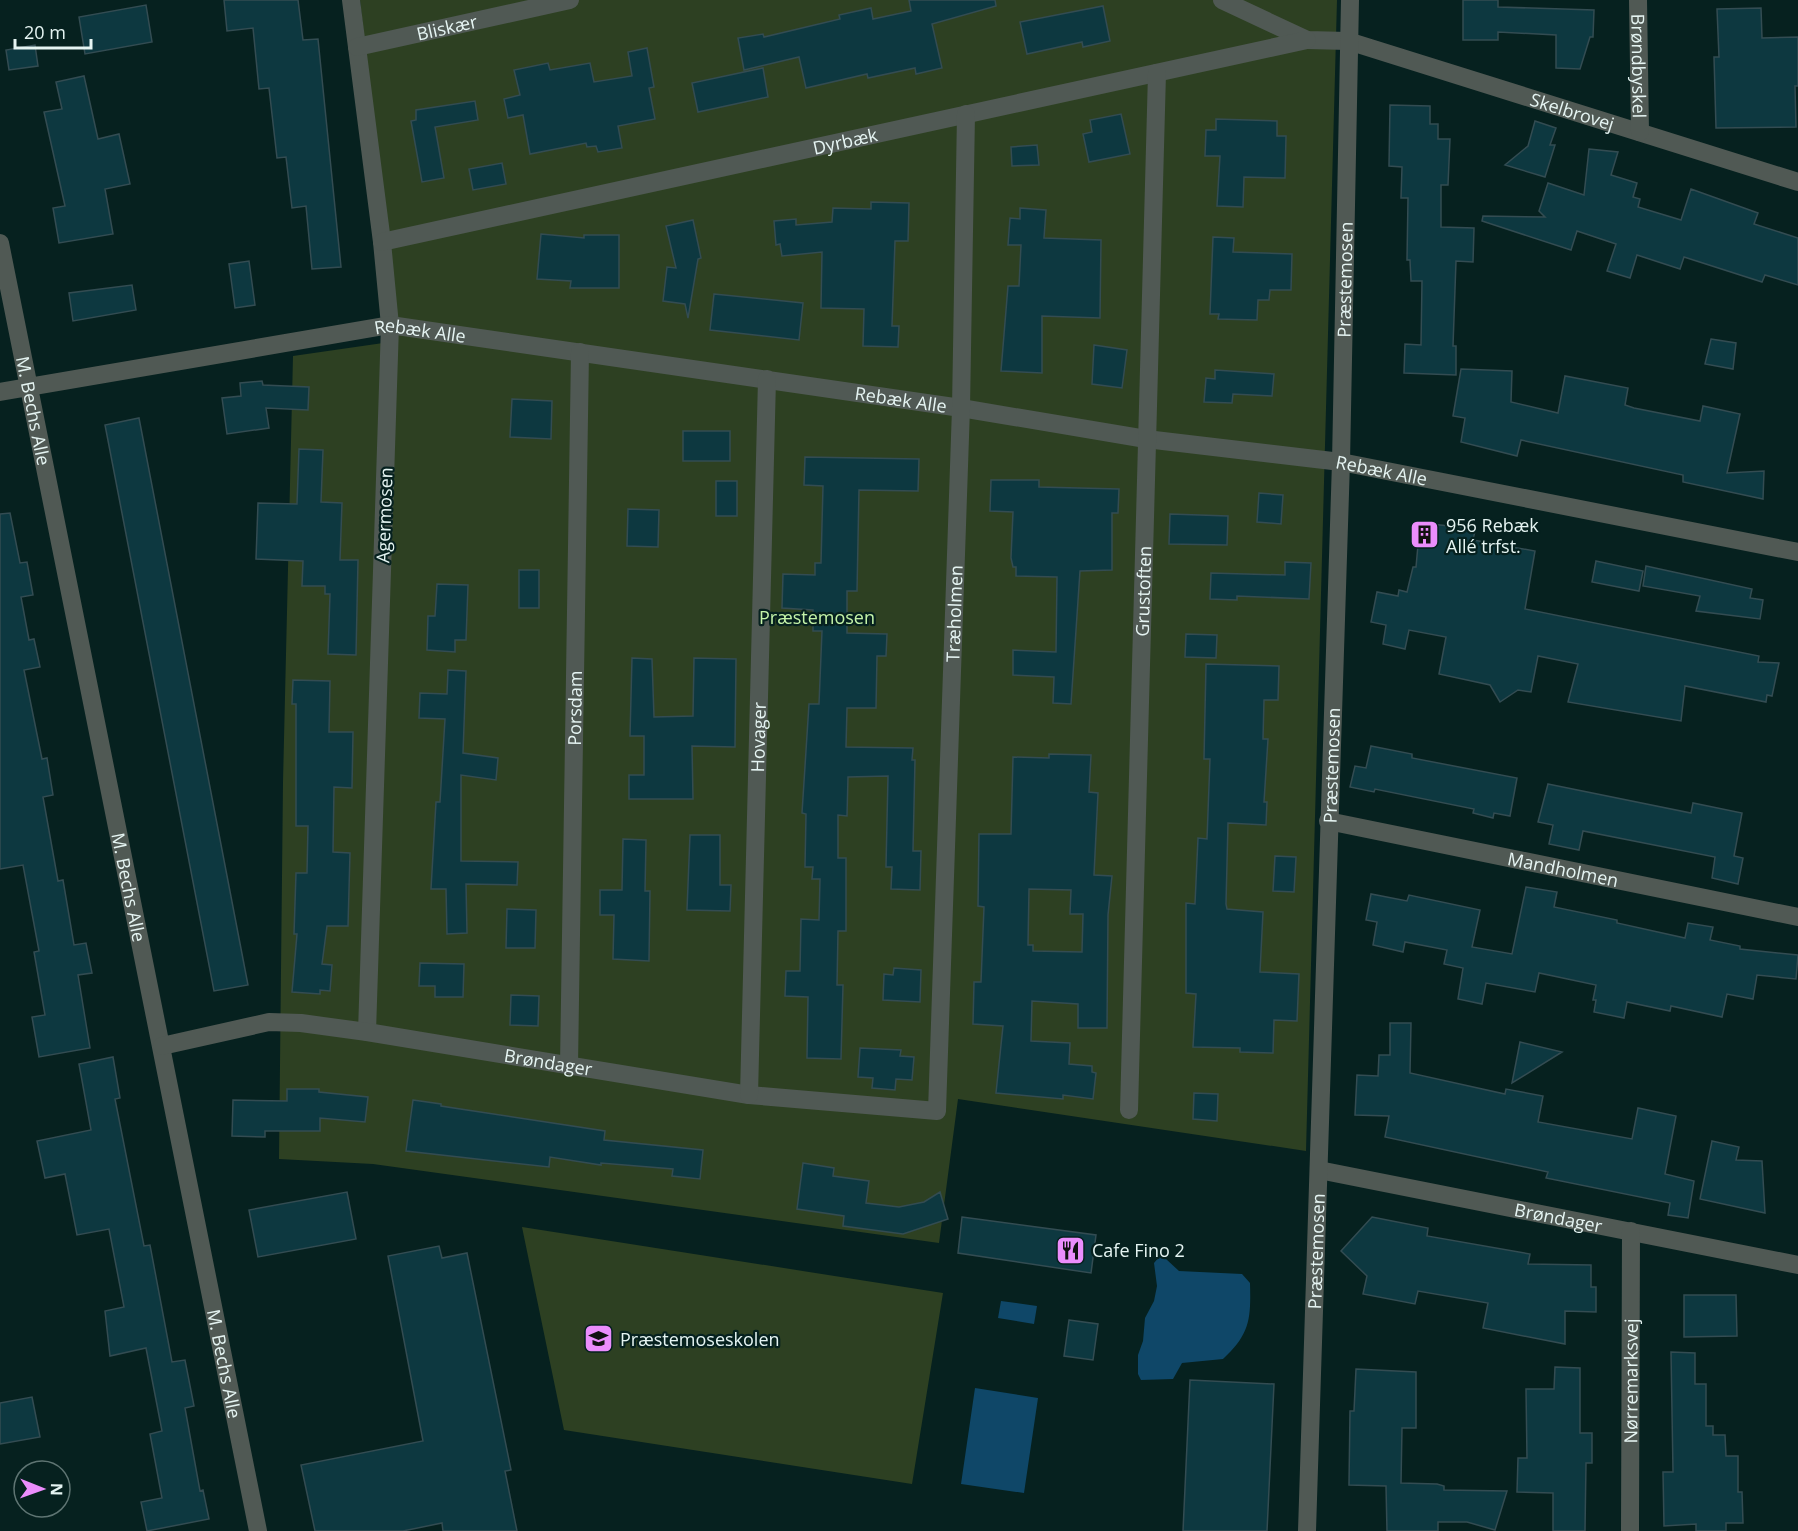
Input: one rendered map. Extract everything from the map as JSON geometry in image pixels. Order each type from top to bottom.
[{"type":"street","name":"Agermosen","points":[[351,0],[382,242],[390,326],[367,1032]]},
{"type":"street","name":"Bliskær","points":[[357,47],[570,0]]},
{"type":"street","points":[[1222,0],[1307,40]]},
{"type":"street","name":"Præstemosen","points":[[1306,1531],[1341,462],[1350,0]]},
{"type":"street","name":"Brøndbyskel","points":[[1638,0],[1640,132]]},
{"type":"street","name":"Skelbrovej","points":[[1307,40],[1348,41],[1798,182]]},
{"type":"street","name":"Dyrbæk","points":[[382,242],[1307,40]]},
{"type":"street","name":"Grustoften","points":[[1129,1110],[1157,73]]},
{"type":"street","name":"Træholmen","points":[[937,1111],[961,408],[966,114]]},
{"type":"street","name":"M. Bechs Alle","points":[[0,243],[258,1531]]},
{"type":"street","name":"Rebæk Alle","points":[[0,392],[390,326],[767,379],[1146,439],[1341,462],[1798,552]]},
{"type":"street","name":"Porsdam","points":[[569,1065],[580,352]]},
{"type":"street","name":"Hovager","points":[[749,1095],[767,379]]},
{"type":"street","name":"Mandholmen","points":[[1328,821],[1798,917]]},
{"type":"street","name":"Brøndager","points":[[162,1046],[269,1022],[302,1023],[749,1095],[937,1111]]},
{"type":"street","name":"Brøndager","points":[[1319,1170],[1798,1264]]},
{"type":"street","name":"Nørremarksvej","points":[[1630,1531],[1631,1231]]},
{"type":"green space","name":"Præstemosen","points":[[360,0],[1337,0],[1306,1151],[958,1099],[939,1243],[373,1164],[279,1159],[283,782],[293,356],[397,341]]},
{"type":"green space","points":[[522,1227],[943,1293],[912,1484],[564,1430]]},
{"type":"water","points":[[1159,1257],[1166,1259],[1179,1271],[1242,1274],[1250,1283],[1249,1316],[1239,1342],[1223,1359],[1182,1363],[1173,1379],[1141,1380],[1138,1374],[1138,1355],[1143,1341],[1145,1318],[1154,1301],[1157,1286],[1154,1263]]},
{"type":"water","points":[[1001,1301],[1037,1306],[1034,1324],[998,1318]]},
{"type":"water","points":[[975,1388],[1038,1398],[1024,1493],[961,1484]]},
{"type":"building","points":[[224,0],[298,0],[303,40],[318,39],[341,267],[312,269],[306,206],[292,208],[286,157],[277,158],[269,88],[259,89],[253,28],[227,31]]},
{"type":"building","points":[[909,0],[995,0],[996,6],[932,24],[942,68],[916,74],[915,68],[868,78],[867,74],[806,88],[799,57],[744,70],[738,38],[763,34],[764,37],[840,19],[839,15],[871,8],[873,19],[911,11]]},
{"type":"building","points":[[1463,0],[1498,0],[1498,7],[1594,10],[1593,37],[1590,37],[1580,69],[1556,68],[1556,35],[1498,32],[1498,40],[1463,40]]},
{"type":"building","points":[[146,5],[152,42],[85,54],[79,17]]},
{"type":"building","points":[[1103,6],[1110,41],[1083,47],[1082,42],[1027,54],[1020,22]]},
{"type":"building","points":[[1761,8],[1762,38],[1798,37],[1798,86],[1795,86],[1796,127],[1716,128],[1714,57],[1719,57],[1717,9]]},
{"type":"building","points":[[35,45],[38,66],[9,70],[6,50]]},
{"type":"building","points":[[647,48],[654,87],[649,88],[655,119],[618,126],[622,148],[598,152],[596,146],[587,147],[586,143],[530,154],[523,115],[508,118],[504,99],[520,95],[514,70],[548,63],[550,70],[590,63],[594,82],[632,76],[628,52]]},
{"type":"building","points":[[763,68],[768,97],[698,112],[692,83]]},
{"type":"building","points":[[84,76],[98,139],[119,134],[130,184],[105,189],[113,234],[59,243],[53,208],[65,206],[44,112],[62,109],[56,82]]},
{"type":"building","points":[[475,101],[478,120],[435,127],[444,178],[422,182],[411,121],[416,120],[416,110]]},
{"type":"building","points":[[1390,105],[1430,106],[1430,124],[1438,124],[1438,139],[1450,139],[1448,185],[1441,185],[1441,227],[1474,228],[1473,262],[1456,261],[1453,346],[1456,346],[1456,375],[1404,373],[1405,344],[1421,345],[1422,281],[1411,281],[1410,260],[1407,260],[1408,198],[1401,198],[1402,167],[1389,166]]},
{"type":"building","points":[[1121,114],[1130,154],[1089,162],[1083,134],[1092,132],[1090,120]]},
{"type":"building","points":[[1216,119],[1277,121],[1277,136],[1286,136],[1285,178],[1244,177],[1243,207],[1217,206],[1220,156],[1205,156],[1206,130],[1216,130]]},
{"type":"building","points":[[1535,121],[1556,128],[1550,145],[1555,145],[1545,177],[1505,165],[1528,146]]},
{"type":"building","points":[[1037,145],[1039,165],[1012,166],[1011,147]]},
{"type":"building","points":[[1589,149],[1618,152],[1611,175],[1637,183],[1633,197],[1640,199],[1638,207],[1681,220],[1691,189],[1758,213],[1754,224],[1798,238],[1798,285],[1765,275],[1762,282],[1684,257],[1680,269],[1637,255],[1630,278],[1607,271],[1616,244],[1577,231],[1571,250],[1482,221],[1483,216],[1545,217],[1539,211],[1548,183],[1584,195]]},
{"type":"building","points":[[502,163],[506,184],[473,190],[469,169]]},
{"type":"building","points":[[871,202],[909,203],[908,241],[895,241],[892,326],[899,326],[898,347],[863,346],[864,309],[821,308],[822,252],[782,256],[780,244],[776,245],[774,221],[796,219],[796,225],[832,222],[833,208],[871,209]]},
{"type":"building","points":[[1020,208],[1046,210],[1044,238],[1101,240],[1100,318],[1042,316],[1042,373],[1001,371],[1008,286],[1019,286],[1021,245],[1008,245],[1010,218],[1020,219]]},
{"type":"building","points":[[693,220],[701,258],[698,259],[688,318],[685,304],[663,301],[667,267],[676,268],[666,226]]},
{"type":"building","points":[[541,234],[584,238],[584,235],[619,235],[619,288],[570,288],[571,281],[537,279]]},
{"type":"building","points":[[1213,237],[1234,238],[1233,252],[1292,254],[1291,290],[1270,290],[1269,300],[1258,300],[1257,320],[1218,319],[1219,314],[1210,314]]},
{"type":"building","points":[[249,261],[255,305],[235,308],[229,264]]},
{"type":"building","points":[[132,285],[136,310],[73,321],[69,293]]},
{"type":"building","points":[[714,294],[803,303],[799,340],[710,330]]},
{"type":"building","points":[[1711,339],[1736,343],[1733,369],[1705,364]]},
{"type":"building","points":[[1094,345],[1127,350],[1122,388],[1092,384]]},
{"type":"building","points":[[1461,369],[1512,371],[1511,402],[1558,413],[1565,376],[1628,388],[1625,405],[1634,408],[1700,421],[1703,406],[1740,414],[1727,473],[1764,471],[1763,499],[1683,482],[1683,475],[1521,440],[1517,456],[1461,442],[1465,418],[1453,416]]},
{"type":"building","points":[[1215,370],[1274,374],[1272,396],[1233,394],[1232,403],[1204,402],[1206,378],[1215,379]]},
{"type":"building","points":[[262,381],[263,385],[309,387],[308,410],[266,408],[269,428],[227,434],[222,398],[241,396],[240,383]]},
{"type":"building","points":[[512,399],[552,401],[551,439],[510,437]]},
{"type":"building","points":[[139,418],[248,985],[214,991],[105,425]]},
{"type":"building","points":[[683,431],[730,431],[730,461],[683,461]]},
{"type":"building","points":[[299,449],[323,450],[321,502],[342,503],[340,560],[358,560],[356,655],[328,654],[330,594],[325,594],[325,586],[302,586],[303,561],[256,559],[258,503],[297,504]]},
{"type":"building","points":[[805,457],[919,459],[918,491],[859,490],[857,591],[847,591],[847,633],[887,634],[886,656],[877,656],[876,708],[847,708],[846,747],[913,748],[912,760],[915,760],[913,851],[921,851],[920,890],[891,889],[892,867],[886,867],[888,776],[848,777],[847,816],[838,815],[838,858],[846,858],[846,931],[838,931],[837,985],[843,985],[841,1059],[807,1058],[808,997],[785,996],[786,971],[800,971],[801,919],[819,920],[820,879],[812,879],[813,867],[805,867],[806,814],[802,813],[809,704],[819,704],[822,631],[813,631],[813,610],[782,608],[783,574],[815,575],[815,563],[821,563],[823,486],[804,485]]},
{"type":"building","points":[[991,480],[1039,480],[1039,487],[1119,489],[1118,513],[1112,513],[1112,570],[1080,571],[1071,704],[1053,703],[1054,677],[1013,675],[1013,650],[1056,652],[1057,577],[1016,576],[1016,567],[1013,567],[1011,558],[1013,512],[990,511]]},
{"type":"building","points":[[716,481],[737,481],[737,516],[716,516]]},
{"type":"building","points":[[1259,493],[1283,495],[1281,524],[1257,522]]},
{"type":"building","points":[[628,509],[659,510],[658,547],[627,546]]},
{"type":"building","points":[[10,513],[20,563],[27,562],[33,595],[21,597],[29,640],[34,639],[40,667],[24,670],[42,759],[47,758],[53,795],[43,797],[58,881],[63,880],[74,945],[86,943],[92,973],[78,975],[90,1048],[39,1057],[32,1017],[45,1015],[34,952],[39,951],[23,865],[0,869],[0,514]]},
{"type":"building","points":[[1170,514],[1228,516],[1227,545],[1169,544]]},
{"type":"building","points":[[1420,523],[1460,527],[1475,531],[1473,540],[1535,551],[1525,609],[1759,656],[1758,662],[1779,663],[1772,696],[1767,695],[1766,702],[1685,686],[1681,721],[1568,702],[1578,664],[1538,656],[1531,692],[1518,690],[1500,702],[1490,685],[1439,674],[1446,637],[1409,630],[1405,649],[1383,644],[1386,625],[1371,622],[1377,592],[1398,596],[1399,590],[1407,592],[1413,567],[1416,567]]},
{"type":"building","points":[[1596,561],[1643,571],[1639,591],[1592,582]]},
{"type":"building","points":[[1285,562],[1311,563],[1309,599],[1237,596],[1237,600],[1210,599],[1211,573],[1285,575]]},
{"type":"building","points":[[1646,566],[1752,589],[1750,598],[1763,600],[1760,619],[1696,611],[1700,596],[1643,586]]},
{"type":"building","points":[[519,570],[539,570],[539,608],[519,608]]},
{"type":"building","points":[[437,584],[468,585],[466,640],[455,640],[455,652],[427,650],[428,616],[435,616]]},
{"type":"building","points":[[1186,634],[1217,635],[1216,658],[1185,657]]},
{"type":"building","points":[[632,658],[652,659],[654,717],[693,716],[694,658],[736,659],[735,747],[692,746],[693,799],[629,799],[629,775],[644,775],[644,736],[630,736]]},
{"type":"building","points":[[1206,664],[1279,666],[1278,700],[1264,700],[1263,739],[1268,739],[1264,802],[1267,802],[1266,825],[1228,823],[1226,904],[1227,909],[1263,912],[1260,972],[1299,974],[1297,1021],[1274,1020],[1273,1053],[1240,1052],[1240,1048],[1193,1047],[1196,994],[1186,993],[1186,903],[1195,904],[1198,838],[1207,839],[1210,759],[1204,759]]},
{"type":"building","points":[[448,670],[466,671],[463,753],[498,758],[496,780],[461,775],[461,861],[518,862],[517,885],[466,884],[467,933],[447,934],[446,889],[431,889],[436,802],[440,802],[445,719],[419,718],[420,693],[447,694]]},
{"type":"building","points":[[293,680],[330,681],[329,732],[353,732],[352,788],[334,787],[333,852],[350,853],[348,926],[327,926],[322,964],[332,965],[330,991],[320,990],[320,994],[292,992],[297,934],[294,934],[296,873],[307,873],[308,826],[296,826],[296,704],[292,704]]},
{"type":"building","points":[[1371,746],[1412,754],[1412,758],[1517,778],[1510,816],[1494,813],[1493,818],[1473,813],[1474,809],[1375,789],[1374,792],[1350,787],[1355,766],[1366,768]]},
{"type":"building","points":[[1049,754],[1091,755],[1089,792],[1098,793],[1094,875],[1112,876],[1108,915],[1107,1028],[1078,1028],[1078,1004],[1032,1001],[1031,1041],[1070,1043],[1069,1064],[1092,1066],[1092,1072],[1096,1073],[1093,1099],[1063,1095],[1063,1099],[996,1093],[1003,1026],[973,1024],[974,982],[981,982],[984,907],[978,906],[979,834],[1011,834],[1013,757],[1049,758]],"holes":[[[1029,889],[1071,890],[1070,914],[1083,914],[1082,952],[1033,951],[1033,945],[1028,945]]]},
{"type":"building","points":[[1548,784],[1691,813],[1693,803],[1742,813],[1734,856],[1743,858],[1738,884],[1712,878],[1715,857],[1583,831],[1579,850],[1549,844],[1553,825],[1538,822]]},
{"type":"building","points":[[690,835],[720,835],[720,885],[731,885],[730,911],[687,910]]},
{"type":"building","points":[[623,839],[646,840],[645,891],[650,891],[649,961],[613,959],[614,915],[600,915],[600,890],[622,890]]},
{"type":"building","points":[[1275,856],[1296,857],[1294,892],[1273,891]]},
{"type":"building","points":[[1526,887],[1557,892],[1554,907],[1617,920],[1617,923],[1685,938],[1688,923],[1713,927],[1710,940],[1740,946],[1740,949],[1798,955],[1796,979],[1757,975],[1753,999],[1727,994],[1722,1017],[1671,1006],[1670,1011],[1627,1002],[1624,1018],[1594,1012],[1596,1000],[1593,1000],[1596,985],[1539,973],[1535,992],[1486,983],[1482,1004],[1458,999],[1463,968],[1444,964],[1447,950],[1405,942],[1403,952],[1373,945],[1377,922],[1366,920],[1371,894],[1407,901],[1409,895],[1480,910],[1472,947],[1512,954]]},
{"type":"building","points":[[507,909],[536,910],[535,948],[506,948]]},
{"type":"building","points":[[420,963],[464,964],[463,997],[435,997],[435,986],[419,986]]},
{"type":"building","points":[[894,968],[921,970],[920,1002],[883,1000],[884,974],[893,975]]},
{"type":"building","points":[[511,995],[539,996],[538,1026],[510,1025]]},
{"type":"building","points":[[1390,1023],[1411,1023],[1410,1073],[1505,1094],[1506,1089],[1543,1096],[1538,1122],[1632,1139],[1638,1108],[1676,1116],[1665,1174],[1694,1181],[1688,1218],[1668,1215],[1670,1203],[1546,1178],[1548,1172],[1385,1137],[1389,1116],[1355,1115],[1357,1075],[1378,1076],[1379,1055],[1390,1055]]},
{"type":"building","points":[[1520,1042],[1562,1052],[1512,1083]]},
{"type":"building","points":[[860,1048],[901,1050],[900,1056],[914,1057],[912,1080],[896,1079],[895,1090],[872,1088],[873,1078],[858,1077]]},
{"type":"building","points":[[113,1057],[120,1098],[115,1099],[144,1246],[150,1245],[172,1362],[185,1360],[194,1406],[185,1408],[200,1491],[203,1490],[209,1519],[147,1531],[141,1502],[162,1498],[150,1434],[162,1431],[146,1348],[110,1356],[105,1311],[124,1307],[109,1229],[77,1235],[65,1174],[45,1178],[37,1141],[91,1130],[79,1064]]},
{"type":"building","points":[[287,1089],[319,1089],[319,1092],[368,1097],[365,1122],[320,1118],[320,1131],[265,1131],[265,1137],[232,1136],[233,1100],[287,1101]]},
{"type":"building","points":[[1194,1093],[1218,1094],[1217,1121],[1193,1119]]},
{"type":"building","points":[[413,1100],[605,1131],[604,1140],[703,1150],[700,1179],[672,1176],[673,1169],[601,1163],[601,1165],[550,1157],[549,1167],[406,1151]]},
{"type":"building","points":[[1712,1141],[1739,1147],[1736,1160],[1762,1161],[1765,1213],[1700,1199]]},
{"type":"building","points":[[803,1163],[834,1168],[833,1176],[869,1181],[866,1203],[899,1207],[924,1202],[940,1192],[948,1219],[903,1234],[843,1226],[844,1216],[797,1209]]},
{"type":"building","points":[[347,1192],[356,1239],[258,1257],[249,1210]]},
{"type":"building","points":[[962,1217],[1096,1235],[1091,1273],[958,1253]]},
{"type":"building","points":[[1372,1217],[1428,1228],[1427,1236],[1530,1254],[1528,1264],[1591,1265],[1591,1287],[1596,1287],[1596,1312],[1565,1311],[1565,1344],[1483,1328],[1488,1303],[1418,1291],[1415,1304],[1363,1294],[1367,1276],[1341,1251]]},
{"type":"building","points":[[439,1246],[442,1258],[467,1253],[511,1470],[505,1471],[517,1531],[443,1531],[442,1523],[403,1531],[315,1531],[301,1465],[423,1441],[388,1256]]},
{"type":"building","points":[[1684,1295],[1736,1295],[1737,1336],[1684,1337]]},
{"type":"building","points":[[1069,1320],[1098,1324],[1093,1360],[1064,1356]]},
{"type":"building","points":[[1671,1352],[1695,1353],[1695,1384],[1706,1384],[1706,1426],[1713,1426],[1713,1435],[1725,1435],[1726,1456],[1738,1456],[1738,1492],[1742,1492],[1743,1523],[1726,1523],[1726,1531],[1696,1531],[1696,1524],[1664,1526],[1663,1472],[1673,1472]]},
{"type":"building","points":[[1555,1367],[1580,1368],[1580,1433],[1592,1433],[1592,1463],[1586,1463],[1585,1531],[1553,1531],[1553,1493],[1517,1492],[1518,1458],[1527,1458],[1526,1389],[1554,1389]]},
{"type":"building","points":[[1356,1369],[1416,1372],[1416,1428],[1402,1428],[1401,1483],[1437,1484],[1444,1486],[1444,1490],[1507,1491],[1495,1530],[1467,1522],[1438,1522],[1438,1531],[1387,1531],[1386,1486],[1349,1485],[1350,1411],[1354,1411]]},
{"type":"building","points":[[1190,1380],[1274,1384],[1267,1531],[1183,1531]]},
{"type":"building","points":[[32,1397],[40,1437],[0,1444],[0,1403]]},
{"type":"place","name":"956 Rebæk Allé trfst.","points":[[1425,535]]},
{"type":"place","name":"Cafe Fino 2","points":[[1071,1250]]},
{"type":"place","name":"Præstemoseskolen","points":[[599,1339]]}]
